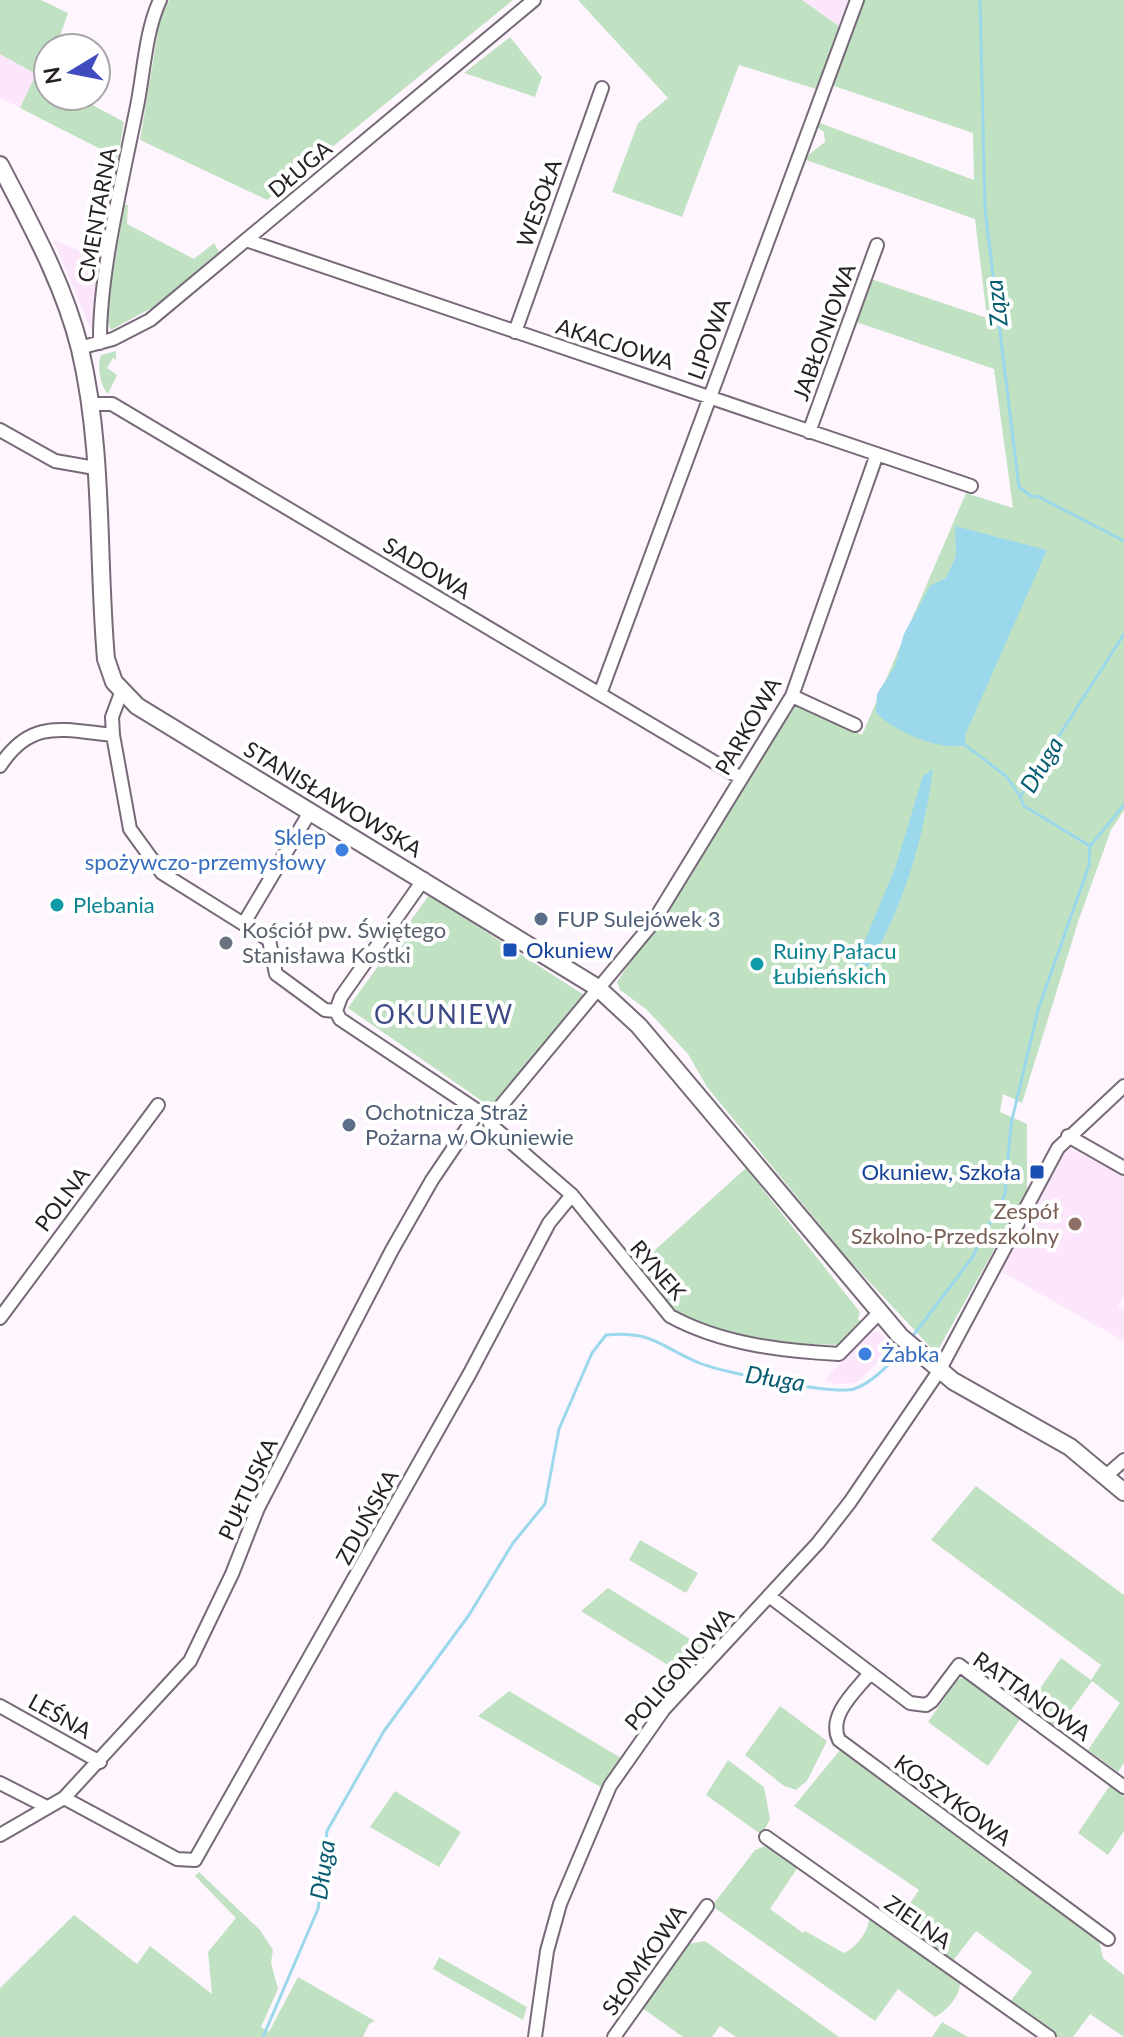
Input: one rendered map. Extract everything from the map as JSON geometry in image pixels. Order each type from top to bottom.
[{"type":"main road","points":[[0,165],[56,278],[79,348],[90,404],[106,659],[121,693]]},
{"type":"main road","name":"STANISŁAWOWSKA","points":[[121,693],[137,706],[598,988],[648,1037],[900,1336],[939,1371],[1049,1433],[1107,1475],[1124,1492]]},
{"type":"street","name":"CMENTARNA","points":[[100,343],[101,315],[127,157],[152,24],[160,0]]},
{"type":"street","name":"DŁUGA","points":[[79,348],[100,343],[150,320],[534,0]]},
{"type":"street","name":"LIPOWA","points":[[600,694],[857,0]]},
{"type":"street","name":"WESOŁA","points":[[515,332],[602,88]]},
{"type":"street","name":"AKACJOWA","points":[[246,240],[971,486]]},
{"type":"street","name":"JABŁONIOWA","points":[[809,432],[877,245]]},
{"type":"street","name":"SADOWA","points":[[90,404],[112,404],[741,778]]},
{"type":"street","points":[[0,430],[55,461],[95,468]]},
{"type":"street","name":"PARKOWA","points":[[598,988],[652,924],[792,696],[877,454]]},
{"type":"street","points":[[121,693],[112,717],[113,735],[130,829],[162,873],[244,923],[310,812]]},
{"type":"street","points":[[792,696],[855,725]]},
{"type":"street","points":[[0,766],[13,746],[40,730],[113,735]]},
{"type":"street","points":[[336,1011],[341,997],[424,879]]},
{"type":"street","name":"RYNEK","points":[[244,923],[272,944],[276,974],[325,1010],[336,1011],[340,1019],[490,1119],[490,1124],[572,1195],[643,1287],[670,1316],[693,1329],[746,1343],[839,1354],[879,1313]]},
{"type":"street","points":[[490,1119],[598,988]]},
{"type":"street","name":"POLIGONOWA","points":[[535,2037],[547,1951],[560,1904],[610,1786],[664,1709],[769,1596],[850,1502],[939,1371],[1068,1136],[1124,1086]]},
{"type":"street","name":"POLNA","points":[[0,1318],[158,1105]]},
{"type":"street","name":"PUŁTUSKA","points":[[0,1835],[45,1806],[64,1798],[190,1661],[232,1574],[258,1508],[392,1250],[432,1180],[478,1112]]},
{"type":"street","points":[[1068,1136],[1124,1168]]},
{"type":"street","name":"ZDUŃSKA","points":[[64,1798],[177,1859],[195,1860],[470,1373],[549,1223],[572,1195]]},
{"type":"street","points":[[1107,1475],[1124,1460]]},
{"type":"street","name":"RATTANOWA","points":[[769,1596],[910,1703],[926,1705],[959,1665],[1124,1787]]},
{"type":"street","name":"KOSZYKOWA","points":[[870,1673],[837,1716],[835,1731],[839,1740],[1108,1939]]},
{"type":"street","name":"LEŚNA","points":[[0,1706],[100,1762]]},
{"type":"street","points":[[0,1783],[45,1806]]},
{"type":"street","name":"ZIELNA","points":[[766,1837],[1049,2037]]},
{"type":"street","name":"SŁOMKOWA","points":[[614,2037],[707,1906]]},
{"type":"shaded area","points":[[802,0],[848,0],[839,26]]},
{"type":"shaded area","points":[[0,54],[32,72],[32,82],[20,108],[0,97]]},
{"type":"shaded area","points":[[53,239],[106,263],[94,331],[91,330]]},
{"type":"shaded area","name":"Zespół Szkolno-Przedszkolny","points":[[1067,1147],[1124,1176],[1124,1295],[1118,1306],[1124,1310],[1124,1341],[1000,1271]]},
{"type":"shaded area","points":[[878,1331],[894,1347],[864,1376],[855,1383],[837,1384],[824,1380],[871,1332]]},
{"type":"green space","points":[[0,0],[41,0],[68,13],[61,32],[32,32],[32,72],[0,54]]},
{"type":"green space","points":[[169,0],[513,0],[267,200],[140,140],[160,19]]},
{"type":"green space","points":[[578,0],[802,0],[839,26],[816,89],[739,65],[682,217],[612,192],[638,123],[668,98]]},
{"type":"green space","points":[[862,0],[1124,0],[1124,810],[1111,830],[1079,919],[1022,1103],[1003,1094],[1000,1112],[1027,1124],[1027,1191],[939,1348],[933,1350],[847,1258],[707,1087],[688,1054],[647,1010],[620,990],[617,982],[796,705],[862,735],[966,493],[1013,508],[994,369],[856,322],[871,279],[987,318],[975,219],[803,159],[825,142],[824,132],[815,126],[817,122],[974,180],[973,133],[831,85]]},
{"type":"green space","points":[[510,37],[542,77],[535,97],[464,73]]},
{"type":"green space","points":[[32,82],[32,112],[106,112],[124,122],[118,158],[20,108]]},
{"type":"green space","points":[[124,205],[128,205],[127,224],[194,259],[214,243],[220,254],[155,306],[111,330],[106,318]]},
{"type":"green space","points":[[116,351],[116,360],[113,358],[107,368],[117,375],[108,394],[101,381],[100,360],[101,355]]},
{"type":"green space","points":[[429,895],[584,995],[492,1108],[348,1008]]},
{"type":"green space","points":[[746,1168],[860,1312],[858,1319],[862,1323],[841,1345],[751,1338],[707,1326],[663,1301],[636,1267]]},
{"type":"green space","points":[[976,1486],[1124,1595],[1124,1763],[1118,1772],[1088,1750],[1120,1703],[1092,1681],[1058,1728],[1028,1706],[1061,1658],[1091,1680],[1101,1665],[931,1540]]},
{"type":"green space","points":[[640,1540],[698,1573],[686,1593],[629,1560]]},
{"type":"green space","points":[[608,1588],[711,1652],[687,1677],[581,1611]]},
{"type":"green space","points":[[965,1677],[1020,1719],[988,1766],[928,1722],[957,1680]]},
{"type":"green space","points":[[509,1691],[621,1758],[604,1789],[478,1716]]},
{"type":"green space","points":[[780,1706],[827,1741],[807,1781],[796,1790],[784,1786],[745,1755]]},
{"type":"green space","points":[[840,1750],[1099,1941],[1103,1958],[1124,1975],[1124,2037],[1090,2014],[1073,2037],[1057,2037],[1010,2002],[1032,1972],[976,1931],[952,1962],[897,1922],[919,1890],[794,1806]]},
{"type":"green space","points":[[728,1760],[764,1787],[770,1819],[762,1835],[706,1795]]},
{"type":"green space","points":[[1110,1785],[1124,1795],[1124,1831],[1108,1855],[1078,1833]]},
{"type":"green space","points":[[395,1791],[461,1832],[439,1867],[370,1827]]},
{"type":"green space","points":[[768,1845],[798,1867],[770,1909],[803,1933],[805,1931],[844,1953],[861,1938],[869,1917],[960,1983],[958,1993],[948,2007],[935,2017],[898,1989],[875,2021],[712,1906],[755,1850]]},
{"type":"green space","points":[[199,1872],[260,1930],[273,1950],[271,1963],[278,1989],[261,2027],[269,2032],[298,1977],[375,2021],[369,2024],[363,2037],[0,2037],[0,1988],[74,1915],[137,1964],[150,1946],[212,1994],[208,1952],[236,1918],[195,1876]]},
{"type":"green space","points":[[705,1941],[839,2037],[736,2037],[720,2026],[712,2037],[683,2037],[641,2007],[680,1950],[688,1944]]},
{"type":"green space","points":[[439,1957],[527,2007],[523,2020],[433,1969]]},
{"type":"green space","points":[[942,2022],[968,2037],[932,2037]]},
{"type":"water","points":[[955,526],[1047,550],[966,733],[965,745],[955,746],[918,738],[876,713],[877,694],[895,666],[904,634],[930,586],[946,578],[956,556]]},
{"type":"water","points":[[933,769],[918,846],[902,896],[868,967],[857,967],[856,962],[895,868],[923,776]]},
{"type":"waterway","name":"Ząza","points":[[980,0],[985,209],[1019,487],[1031,496],[1039,497],[1124,541]]},
{"type":"waterway","name":"Długa","points":[[912,1337],[972,1258],[1005,1194],[1011,1124],[1038,1010],[1089,865],[1090,846],[1024,806],[1020,797],[1124,634]]},
{"type":"waterway","points":[[965,745],[1006,776],[1020,796]]},
{"type":"waterway","points":[[1091,845],[1124,805]]},
{"type":"waterway","name":"Długa","points":[[263,2037],[318,1909],[327,1831],[384,1731],[469,1615],[513,1543],[545,1504],[559,1429],[592,1353],[606,1335],[645,1337],[697,1362],[728,1371],[776,1382],[842,1390],[854,1389],[869,1382],[905,1346]]},
{"type":"place","name":"Sklep spożywczo-przemysłowy","points":[[342,850]]},
{"type":"place","name":"Plebania","points":[[57,905]]},
{"type":"place","name":"FUP Sulejówek 3","points":[[541,919]]},
{"type":"place","name":"Kościół pw. Świętego Stanisława Kostki","points":[[226,943]]},
{"type":"place","name":"Okuniew","points":[[510,950]]},
{"type":"place","name":"Ruiny Pałacu Łubieńskich","points":[[757,964]]},
{"type":"place","name":"Ochotnicza Straż Pożarna w Okuniewie","points":[[349,1125]]},
{"type":"place","name":"Okuniew, Szkoła","points":[[1037,1172]]},
{"type":"place","name":"Zespół Szkolno-Przedszkolny","points":[[1075,1224]]},
{"type":"place","name":"Żabka","points":[[865,1354]]},
{"type":"district","name":"OKUNIEW","points":[[444,1015]]}]
